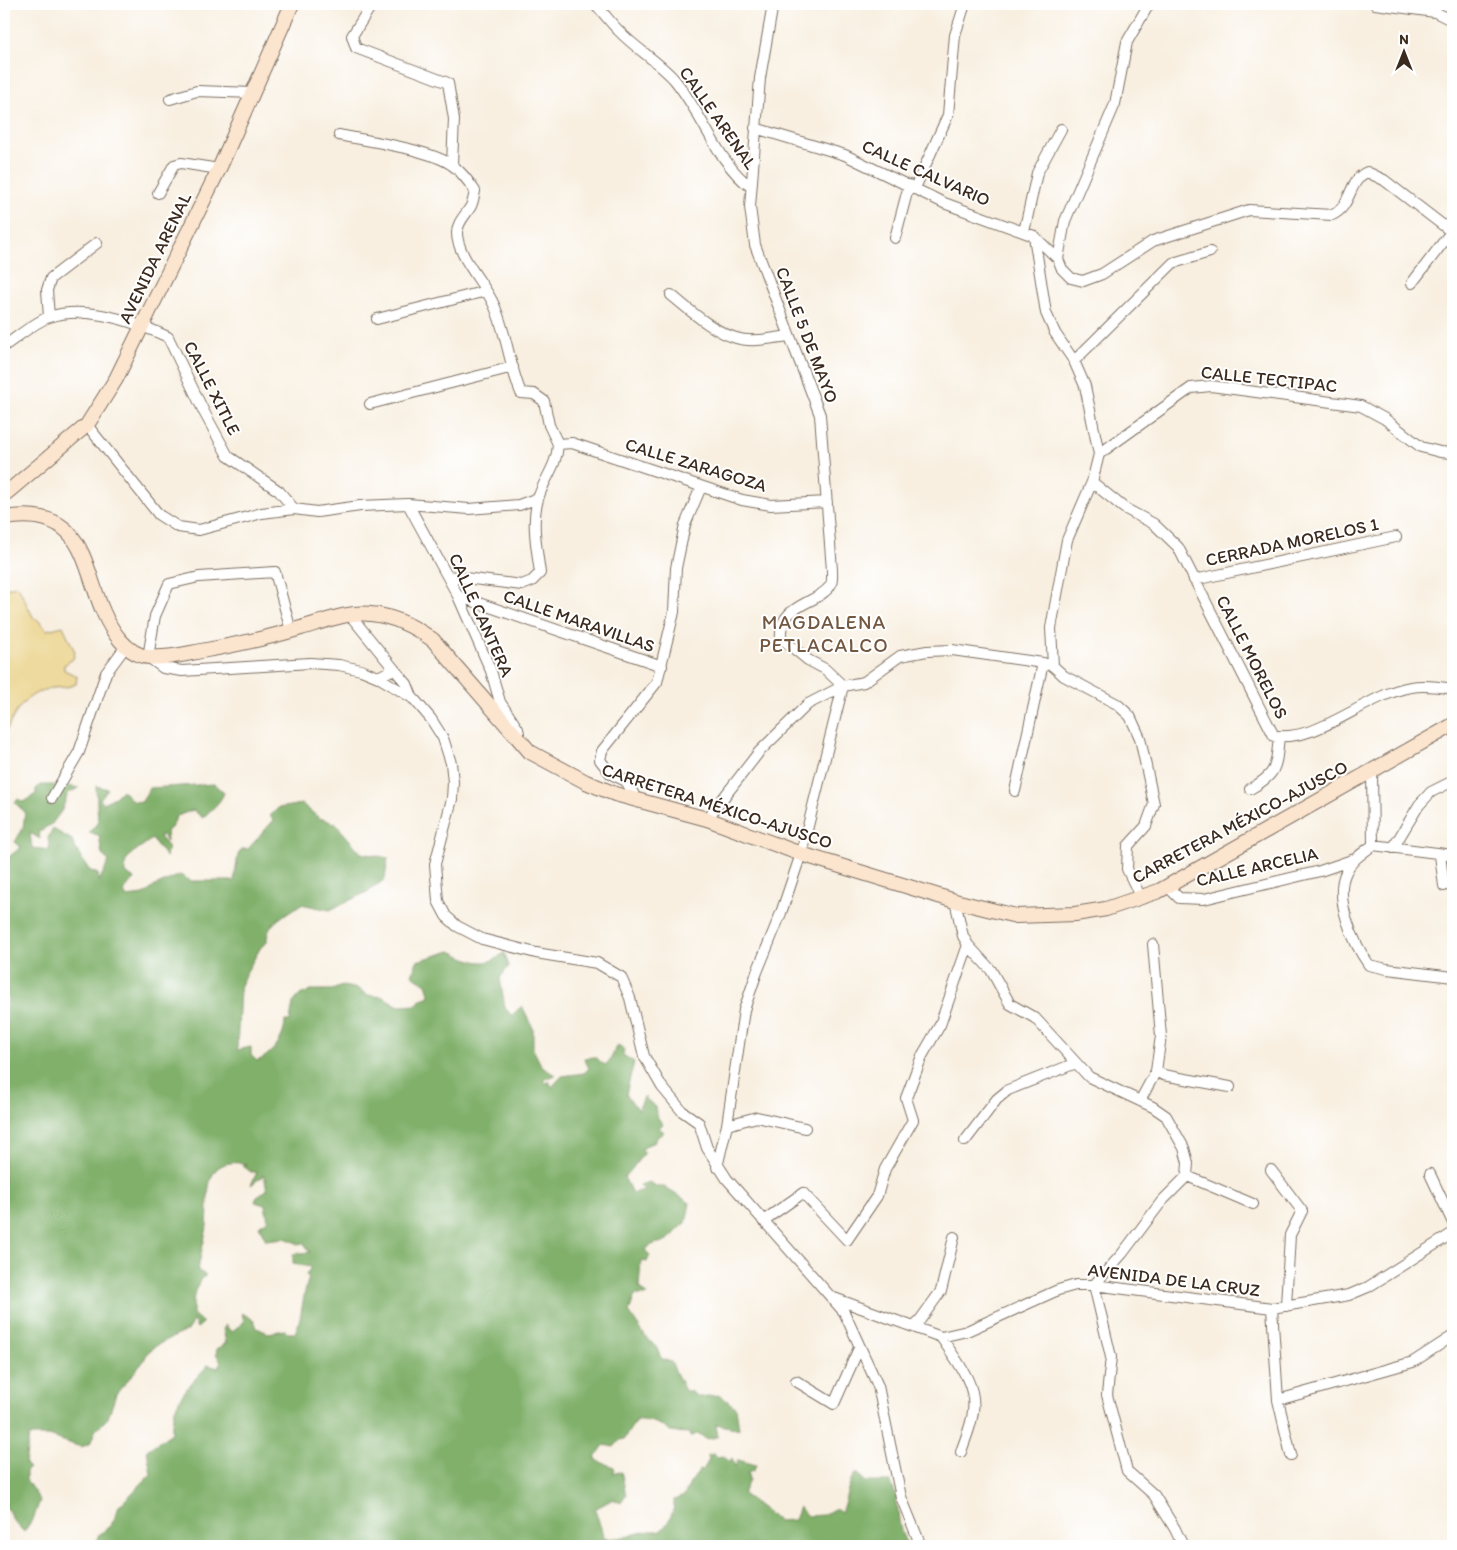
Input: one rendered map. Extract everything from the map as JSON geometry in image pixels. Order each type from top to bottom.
[{"type":"main road","name":"AVENIDA ARENAL","points":[[4,495],[87,425],[116,379],[219,169],[292,4]]},
{"type":"main road","points":[[4,518],[37,517],[56,523],[73,537],[84,554],[105,619],[126,646],[137,654],[148,657]]},
{"type":"main road","name":"CARRETERA MÉXICO-AJUSCO","points":[[148,657],[181,655],[243,644],[350,615],[370,613],[389,617],[417,629],[433,640],[530,752],[593,785],[638,802],[706,820],[801,854],[955,901],[1016,916],[1043,917],[1106,909],[1168,887],[1453,725]]},
{"type":"street","points":[[372,4],[352,36],[356,48],[448,83],[454,119],[452,164]]},
{"type":"street","name":"CALLE ARENAL","points":[[595,4],[618,31],[673,78],[696,108],[734,170],[742,181],[751,187]]},
{"type":"street","name":"CALLE 5 DE MAYO","points":[[773,4],[760,78],[750,206],[755,245],[820,415],[832,570],[832,584],[824,592],[794,610],[781,632],[781,638],[787,645],[825,669],[843,686]]},
{"type":"street","points":[[895,238],[912,187],[948,115],[955,35],[965,4]]},
{"type":"street","points":[[1058,259],[1065,221],[1115,104],[1127,42],[1149,4]]},
{"type":"street","points":[[1375,4],[1434,12],[1453,21]]},
{"type":"street","points":[[170,99],[197,91],[254,93]]},
{"type":"street","name":"CALLE CALVARIO","points":[[755,128],[845,155],[944,203],[1029,234]]},
{"type":"street","points":[[1015,791],[1048,665],[1052,628],[1067,540],[1092,482],[1099,454],[1085,386],[1074,361],[1055,333],[1046,313],[1029,234],[1037,173],[1061,129]]},
{"type":"street","points":[[339,135],[423,153],[452,164],[475,192],[470,206],[461,217],[457,233],[461,249],[494,304],[508,341],[512,367],[521,393],[534,394],[544,400],[549,425],[558,444],[557,459],[538,498],[535,526],[540,573],[532,581],[522,585],[448,576]]},
{"type":"street","points":[[158,193],[174,165],[181,163],[219,169]]},
{"type":"street","points":[[1029,234],[1058,259],[1062,269],[1072,278],[1083,281],[1102,274],[1153,241],[1249,210],[1332,215],[1341,211],[1356,181],[1368,172],[1384,180],[1452,233],[1412,283]]},
{"type":"street","points":[[49,317],[47,290],[51,278],[97,243]]},
{"type":"street","points":[[1074,361],[1173,263],[1210,252]]},
{"type":"street","points":[[377,319],[486,290]]},
{"type":"street","points":[[671,296],[711,324],[736,338],[769,339],[790,336]]},
{"type":"street","name":"CALLE XITLE","points":[[4,346],[49,317],[92,314],[118,318],[143,325],[168,337],[204,412],[228,456],[279,491],[294,509]]},
{"type":"street","points":[[370,404],[512,367]]},
{"type":"street","name":"CALLE TECTIPAC","points":[[1099,454],[1191,388],[1201,386],[1361,406],[1384,419],[1421,447],[1453,453]]},
{"type":"street","points":[[87,425],[159,515],[178,527],[199,530],[262,514],[294,509],[317,512],[360,506],[408,504],[469,509],[519,505],[538,498]]},
{"type":"street","name":"CALLE ZARAGOZA","points":[[558,444],[572,443],[742,500],[771,505],[827,502]]},
{"type":"street","name":"CALLE MORELOS","points":[[1092,482],[1124,508],[1154,524],[1178,547],[1274,736],[1288,738],[1336,720],[1385,696],[1411,687],[1453,689]]},
{"type":"street","name":"CALLE MARAVILLAS","points":[[638,802],[626,782],[610,774],[600,760],[602,751],[649,695],[657,682],[674,612],[676,568],[685,525],[701,487]]},
{"type":"street","name":"CALLE CANTERA","points":[[408,504],[458,596],[491,671],[500,702],[518,729],[519,740]]},
{"type":"street","name":"CERRADA MORELOS 1","points":[[1194,580],[1396,537]]},
{"type":"street","points":[[291,631],[275,572],[199,577],[168,584],[155,616],[148,657],[163,668],[182,671],[310,663],[339,665],[361,670],[378,677],[414,699]]},
{"type":"street","name":"CALLE MARAVILLAS","points":[[458,596],[662,666]]},
{"type":"street","points":[[350,615],[407,684],[414,699],[431,719],[443,738],[451,763],[452,799],[435,864],[438,901],[446,916],[457,926],[482,939],[536,954],[597,963],[612,970],[621,978],[630,998],[644,1056],[662,1087],[682,1111],[699,1123],[707,1148],[717,1167],[763,1222],[844,1312],[878,1386],[901,1497],[921,1546]]},
{"type":"street","points":[[52,798],[79,752],[106,673],[126,646]]},
{"type":"street","points":[[706,820],[754,758],[779,730],[808,704],[843,686],[864,682],[900,656],[927,651],[952,650],[1048,665],[1064,676],[1117,704],[1130,716],[1140,738],[1154,804],[1146,826],[1128,846],[1127,869],[1141,898]]},
{"type":"street","points":[[378,677],[394,668]]},
{"type":"street","points":[[717,1167],[727,1125],[744,1010],[756,972],[781,913],[801,854],[843,686]]},
{"type":"street","points":[[1250,789],[1266,781],[1275,770],[1279,736]]},
{"type":"street","points":[[1372,772],[1373,845],[1440,855],[1453,855]]},
{"type":"street","points":[[1393,848],[1419,806],[1431,792],[1453,781]]},
{"type":"street","name":"CALLE ARCELIA","points":[[1373,845],[1355,859],[1345,873],[1342,889],[1344,908],[1359,950],[1369,965],[1388,970],[1453,977]]},
{"type":"street","points":[[1440,855],[1444,886]]},
{"type":"street","name":"CALLE ARCELIA","points":[[1168,887],[1180,898],[1204,899],[1320,871],[1355,859]]},
{"type":"street","points":[[955,901],[963,936],[968,945],[991,970],[1010,1004],[1035,1018],[1089,1077],[1140,1100],[1166,1116],[1184,1148],[1188,1163],[1187,1176],[1162,1201],[1122,1254],[1094,1285],[1111,1357],[1107,1395],[1127,1471],[1154,1495],[1183,1546]]},
{"type":"street","points":[[1140,1100],[1156,1071],[1161,1036],[1153,944]]},
{"type":"street","points":[[763,1222],[803,1193],[847,1240],[876,1196],[885,1169],[913,1120],[906,1098],[922,1056],[940,1025],[968,945]]},
{"type":"street","points":[[965,1141],[997,1099],[1008,1090],[1076,1063]]},
{"type":"street","points":[[1156,1071],[1163,1075],[1230,1088]]},
{"type":"street","points":[[727,1125],[758,1117],[805,1128]]},
{"type":"street","points":[[1271,1170],[1302,1210],[1290,1235],[1286,1306]]},
{"type":"street","points":[[1430,1174],[1453,1223]]},
{"type":"street","points":[[1187,1176],[1253,1204]]},
{"type":"street","name":"AVENIDA DE LA CRUZ","points":[[941,1337],[967,1331],[1058,1290],[1076,1285],[1094,1285],[1272,1308],[1349,1295],[1368,1287],[1453,1233]]},
{"type":"street","points":[[915,1327],[941,1291],[954,1237]]},
{"type":"street","points":[[830,1296],[941,1337],[969,1381],[973,1395],[974,1411],[961,1452]]},
{"type":"street","points":[[1272,1308],[1278,1400],[1291,1455]]},
{"type":"street","points":[[1278,1400],[1413,1362],[1452,1336]]},
{"type":"street","points":[[796,1381],[834,1404],[859,1348]]},
{"type":"green space","points":[[214,784],[224,793],[217,804],[203,818],[193,810],[177,816],[171,828],[166,831],[167,841],[161,834],[160,837],[168,846],[166,857],[152,839],[131,854],[125,863],[126,873],[134,879],[124,891],[126,897],[144,895],[155,886],[180,875],[191,881],[234,881],[238,855],[242,849],[248,849],[274,820],[270,816],[278,808],[302,804],[319,818],[335,823],[361,853],[388,858],[385,879],[369,891],[330,910],[301,904],[278,919],[270,929],[267,942],[261,947],[240,988],[237,1050],[251,1047],[251,1055],[257,1061],[268,1055],[277,1045],[283,1034],[285,1021],[290,1021],[293,1003],[300,995],[311,990],[332,990],[342,986],[359,989],[367,995],[383,997],[399,1006],[417,1005],[420,1000],[430,996],[426,984],[412,975],[417,961],[451,951],[471,960],[485,962],[492,961],[504,952],[509,966],[500,978],[505,1008],[512,1015],[522,1006],[533,1028],[533,1049],[542,1067],[555,1075],[544,1080],[547,1084],[549,1081],[552,1087],[562,1076],[584,1073],[589,1068],[584,1058],[594,1057],[605,1065],[618,1045],[624,1049],[623,1055],[634,1062],[626,1094],[638,1110],[644,1097],[655,1107],[658,1118],[663,1124],[659,1128],[664,1132],[655,1139],[655,1142],[647,1145],[642,1150],[645,1153],[624,1177],[632,1193],[644,1190],[640,1185],[649,1182],[658,1187],[664,1187],[690,1203],[686,1223],[670,1238],[651,1245],[645,1250],[650,1255],[647,1262],[641,1261],[639,1287],[647,1295],[635,1295],[629,1312],[647,1339],[656,1346],[661,1358],[671,1362],[685,1391],[690,1391],[698,1397],[720,1395],[736,1408],[739,1429],[716,1424],[718,1437],[706,1439],[698,1433],[691,1437],[690,1433],[670,1432],[654,1423],[636,1420],[624,1439],[620,1440],[614,1447],[604,1445],[595,1458],[614,1467],[613,1473],[621,1472],[627,1494],[621,1503],[613,1499],[595,1509],[604,1538],[618,1538],[660,1531],[671,1517],[674,1500],[684,1496],[690,1483],[700,1470],[703,1470],[709,1460],[708,1455],[714,1454],[716,1457],[724,1456],[730,1462],[732,1459],[735,1467],[738,1460],[756,1465],[754,1470],[748,1473],[749,1480],[743,1494],[779,1521],[794,1520],[799,1507],[807,1516],[823,1515],[836,1508],[841,1512],[851,1481],[856,1473],[866,1482],[890,1482],[896,1498],[901,1531],[909,1546],[95,1546],[99,1535],[111,1525],[119,1506],[151,1474],[147,1450],[172,1433],[174,1412],[182,1395],[208,1365],[218,1368],[221,1361],[216,1354],[217,1349],[226,1343],[223,1329],[226,1325],[231,1332],[244,1322],[242,1313],[254,1320],[257,1328],[268,1333],[285,1330],[288,1333],[295,1333],[298,1326],[309,1278],[306,1275],[311,1267],[293,1264],[293,1254],[310,1252],[304,1243],[299,1244],[285,1238],[266,1240],[259,1226],[268,1220],[265,1205],[255,1202],[257,1196],[267,1190],[264,1175],[251,1185],[257,1172],[251,1172],[243,1166],[247,1164],[231,1163],[220,1166],[213,1174],[210,1184],[206,1232],[198,1271],[206,1275],[196,1288],[193,1302],[193,1314],[203,1323],[197,1328],[193,1320],[188,1330],[159,1344],[148,1352],[143,1362],[116,1394],[108,1418],[95,1431],[90,1444],[81,1447],[49,1436],[29,1436],[25,1464],[29,1468],[26,1471],[26,1480],[40,1500],[34,1517],[24,1532],[13,1520],[7,1508],[4,1508],[4,1017],[8,998],[4,996],[6,992],[4,975],[4,866],[10,856],[21,847],[15,842],[23,828],[25,812],[15,803],[18,799],[23,802],[36,794],[36,789],[40,785],[62,785],[79,788],[68,793],[62,810],[51,825],[42,831],[38,831],[40,839],[30,833],[32,848],[50,850],[48,838],[53,829],[72,840],[89,870],[98,874],[99,881],[109,861],[102,855],[99,835],[89,833],[98,822],[96,786],[108,789],[100,799],[103,803],[115,797],[122,790],[133,801],[142,802],[149,788]]},
{"type":"sand","points":[[18,586],[34,619],[37,619],[47,630],[63,626],[75,652],[73,659],[64,665],[64,670],[77,676],[76,684],[43,690],[28,699],[12,719],[4,736],[4,588]]},
{"type":"district","name":"MAGDALENA PETLACALCO","points":[[824,634]]}]
